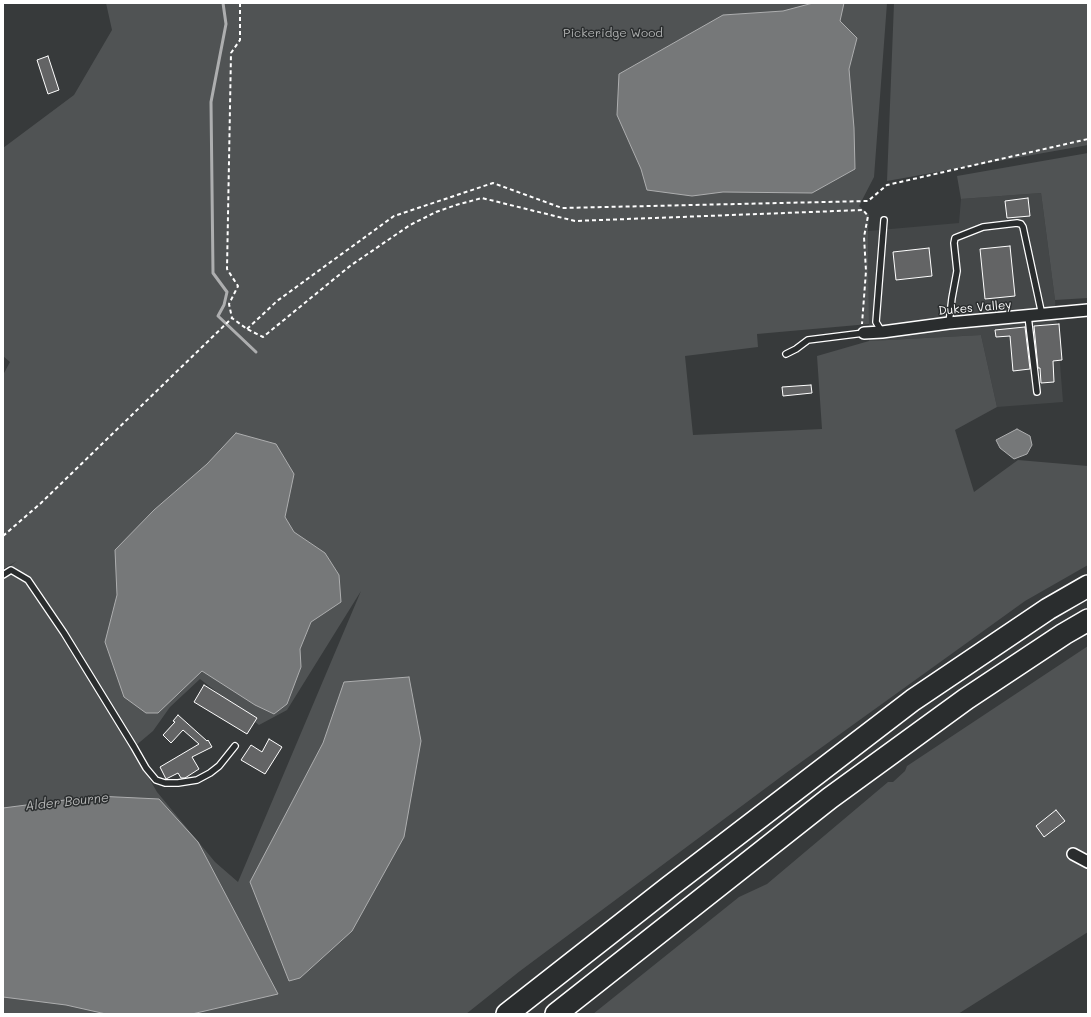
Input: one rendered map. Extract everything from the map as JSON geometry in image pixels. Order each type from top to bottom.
[{"type":"highway","points":[[507,1014],[913,700],[1048,610],[1088,586]]},
{"type":"highway","points":[[556,1014],[830,798],[966,698],[1088,620]]},
{"type":"street","name":"Dukes Valley","points":[[864,332],[882,332],[949,323],[1088,310]]},
{"type":"street","points":[[1073,854],[1088,862]]},
{"type":"lane","points":[[882,332],[876,322],[884,220]]},
{"type":"lane","points":[[949,323],[957,270],[954,243],[956,238],[983,227],[1010,224],[1021,224],[1023,227],[1042,315]]},
{"type":"lane","points":[[1028,316],[1037,392]]},
{"type":"lane","points":[[786,354],[808,340],[864,332]]},
{"type":"lane","points":[[3,575],[11,570],[28,580],[64,633],[146,768],[156,780],[165,783],[172,783],[197,780],[219,766],[235,746]]},
{"type":"path","points":[[240,3],[240,40],[231,53],[227,269],[238,286],[229,304],[232,318],[247,329],[263,337],[350,266],[410,225],[449,208],[482,198],[575,222],[863,210],[868,216],[864,237],[866,271],[861,320],[864,332]]},
{"type":"path","points":[[247,329],[277,300],[394,216],[493,183],[562,208],[868,201],[887,185],[1088,139]]},
{"type":"path","points":[[3,536],[64,482],[232,318]]},
{"type":"shaded area","points":[[1041,193],[1055,300],[1063,402],[997,407],[981,335],[869,341],[868,231],[959,223],[961,199]]},
{"type":"green space","name":"Pickeridge Wood","points":[[106,3],[887,3],[874,177],[859,206],[869,215],[869,324],[757,334],[758,347],[685,356],[693,435],[822,429],[817,356],[869,341],[981,335],[997,407],[955,430],[974,492],[1018,460],[1088,466],[1088,565],[1025,601],[786,773],[520,971],[466,1014],[3,1014],[3,571],[17,561],[3,569],[3,375],[10,362],[3,356],[3,148],[74,95],[112,30]],"holes":[[[361,591],[238,882],[215,862],[157,792],[48,602],[134,747],[153,731],[170,707],[200,679],[259,725],[287,710]]]},
{"type":"green space","points":[[894,3],[1088,3],[1088,145],[887,181]]},
{"type":"green space","points":[[1088,153],[1088,298],[1055,300],[1041,193],[961,199],[957,176]]},
{"type":"green space","points":[[1088,646],[1088,932],[958,1014],[593,1014],[739,897],[767,884],[888,782],[893,782],[905,771],[907,766]]},
{"type":"water","points":[[813,3],[844,3],[840,21],[857,38],[849,69],[854,128],[855,169],[812,193],[723,192],[692,196],[647,190],[641,169],[617,115],[619,74],[723,15],[783,11]]},
{"type":"water","points":[[1017,429],[1030,436],[1032,445],[1027,454],[1014,459],[1000,448],[996,440]]},
{"type":"water","points":[[236,433],[276,444],[294,474],[285,517],[294,532],[325,553],[339,575],[341,602],[311,622],[300,649],[301,667],[287,704],[274,714],[255,705],[202,671],[158,713],[146,713],[124,697],[105,642],[117,595],[115,550],[154,510],[207,464]]},
{"type":"water","points":[[409,677],[421,741],[404,837],[352,931],[300,978],[289,981],[250,882],[323,743],[344,682]]},
{"type":"water","name":"Alder Bourne","points":[[96,796],[159,799],[198,842],[278,994],[192,1014],[106,1014],[66,1005],[3,997],[3,808]]},
{"type":"building","points":[[48,56],[59,90],[48,94],[37,60]]},
{"type":"building","points":[[1028,198],[1030,216],[1007,218],[1005,201]]},
{"type":"building","points":[[1010,246],[1015,296],[985,299],[980,249]]},
{"type":"building","points":[[929,248],[932,276],[896,280],[893,252]]},
{"type":"building","points":[[1059,324],[1062,360],[1053,361],[1054,382],[1041,383],[1034,326]]},
{"type":"building","points":[[1025,327],[1030,369],[1013,371],[1010,336],[996,337],[995,330]]},
{"type":"building","points":[[811,385],[812,393],[783,396],[782,387]]},
{"type":"building","points":[[204,685],[257,718],[247,734],[194,702]]},
{"type":"building","points":[[178,715],[207,741],[208,740],[212,747],[192,757],[199,769],[185,778],[181,778],[178,773],[166,779],[160,767],[199,744],[183,730],[171,743],[163,735],[175,722],[173,721]]},
{"type":"building","points":[[269,739],[282,747],[265,774],[241,760],[251,745],[262,752]]},
{"type":"building","points":[[1056,810],[1065,821],[1044,837],[1036,826]]},
{"type":"waterway","points":[[223,3],[226,24],[211,102],[213,273],[227,292],[224,305],[218,316],[256,352]]}]
